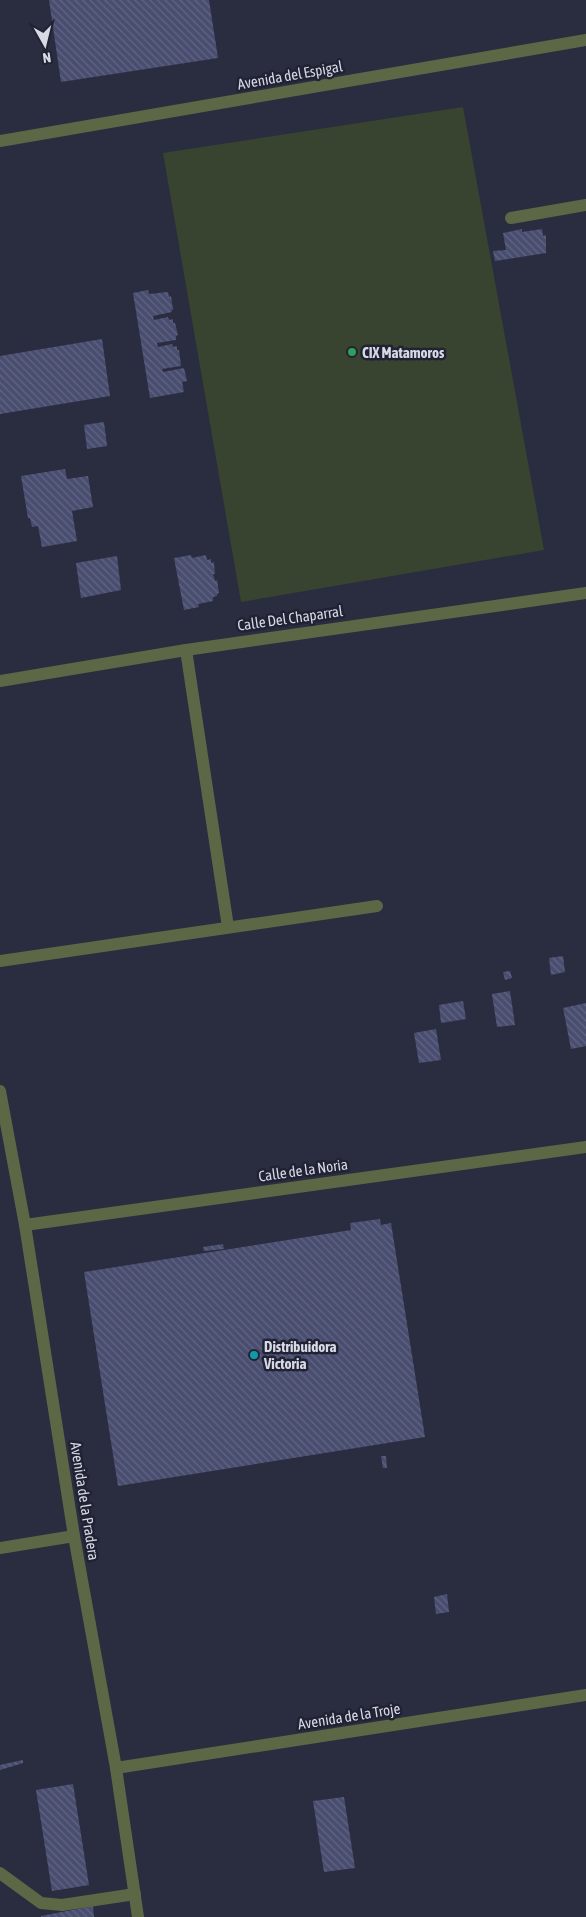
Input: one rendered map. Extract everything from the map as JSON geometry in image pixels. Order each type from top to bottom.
[{"type":"street","name":"Avenida del Espigal","points":[[0,142],[586,40]]},
{"type":"street","points":[[511,218],[586,205]]},
{"type":"street","name":"Calle Del Chaparral","points":[[0,681],[186,650],[586,592]]},
{"type":"street","points":[[186,650],[228,927]]},
{"type":"street","points":[[0,961],[377,906]]},
{"type":"street","name":"Avenida de la Pradera","points":[[0,1091],[25,1225],[74,1536],[116,1768],[138,1917]]},
{"type":"street","name":"Calle de la Noria","points":[[25,1225],[586,1147]]},
{"type":"street","points":[[0,1548],[74,1536]]},
{"type":"street","name":"Avenida de la Troje","points":[[116,1768],[586,1695]]},
{"type":"street","points":[[0,1873],[41,1903],[62,1905],[135,1894]]},
{"type":"green space","name":"CIX Matamoros","points":[[463,107],[544,550],[241,602],[163,153]]},
{"type":"building","points":[[49,0],[209,0],[218,58],[61,82]]},
{"type":"building","points":[[522,229],[522,232],[542,229],[543,236],[546,235],[546,253],[495,261],[493,251],[506,250],[503,233]]},
{"type":"building","points":[[148,290],[149,294],[168,292],[169,297],[171,296],[172,312],[153,316],[154,320],[168,317],[169,320],[173,319],[173,323],[175,323],[178,335],[176,340],[157,343],[158,347],[172,344],[173,347],[177,346],[181,366],[162,369],[163,372],[184,368],[187,381],[182,382],[184,392],[150,398],[133,293]]},
{"type":"building","points":[[102,339],[110,396],[0,414],[0,356]]},
{"type":"building","points":[[104,422],[107,446],[87,449],[84,425]]},
{"type":"building","points":[[65,469],[67,479],[88,476],[93,507],[72,511],[77,541],[42,547],[38,526],[32,527],[30,518],[28,518],[21,476]]},
{"type":"building","points":[[191,555],[192,558],[206,555],[207,560],[211,559],[211,563],[214,562],[215,574],[213,574],[215,581],[217,580],[219,593],[213,597],[213,601],[198,604],[199,607],[184,610],[174,558]]},
{"type":"building","points":[[117,556],[121,590],[81,598],[76,563]]},
{"type":"building","points":[[563,956],[565,972],[551,975],[549,958]]},
{"type":"building","points":[[510,971],[512,978],[505,980],[503,972]]},
{"type":"building","points":[[510,991],[515,1025],[497,1027],[492,994]]},
{"type":"building","points":[[463,1001],[466,1019],[441,1023],[439,1005]]},
{"type":"building","points":[[586,1003],[586,1046],[571,1049],[563,1008]]},
{"type":"building","points":[[436,1029],[441,1060],[419,1063],[414,1033]]},
{"type":"building","name":"Distribuidora Victoria","points":[[380,1219],[381,1225],[391,1223],[425,1437],[118,1486],[84,1272],[351,1230],[350,1223]]},
{"type":"building","points":[[223,1244],[224,1249],[204,1251],[203,1247]]},
{"type":"building","points":[[381,1456],[386,1456],[387,1468],[383,1468]]},
{"type":"building","points":[[447,1594],[449,1612],[436,1614],[434,1597]]},
{"type":"building","points":[[23,1760],[23,1763],[0,1770],[0,1765]]},
{"type":"building","points":[[73,1784],[89,1885],[52,1891],[36,1790]]},
{"type":"building","points":[[344,1797],[355,1868],[324,1872],[313,1801]]},
{"type":"building","points":[[93,1906],[94,1917],[41,1917],[41,1916]]},
{"type":"place","name":"CIX Matamoros","points":[[352,352]]},
{"type":"place","name":"Distribuidora Victoria","points":[[254,1355]]}]
